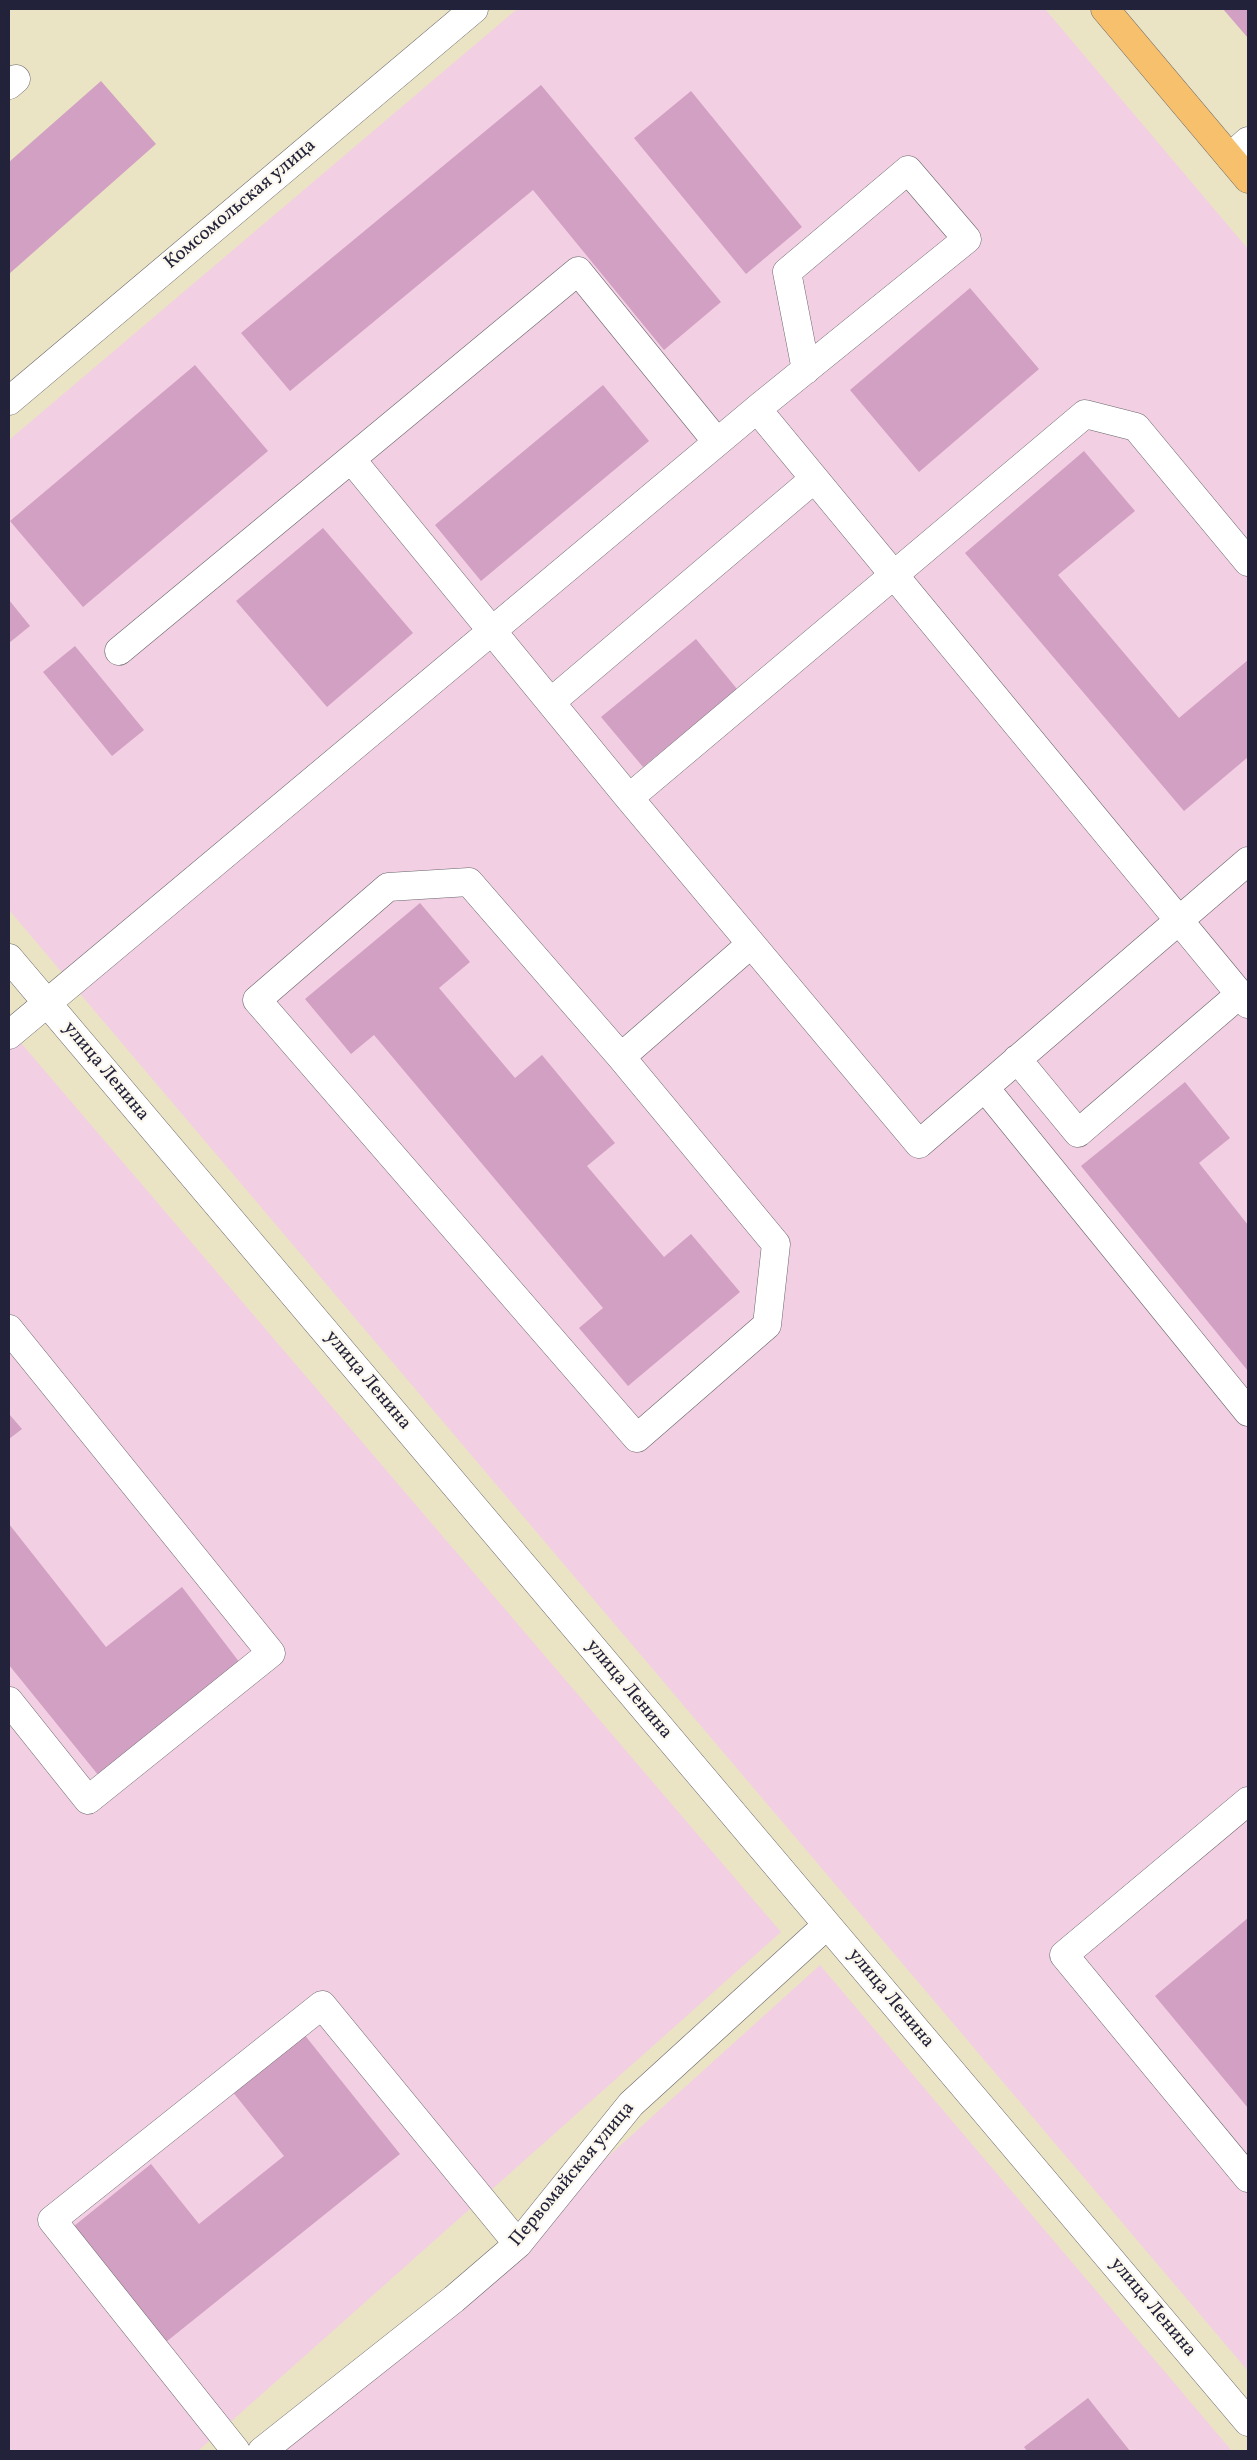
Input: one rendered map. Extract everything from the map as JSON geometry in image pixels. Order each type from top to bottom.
[{"type":"main road","points":[[1106,9],[1239,149],[1248,179]]},
{"type":"street","name":"Комсомольская улица","points":[[9,401],[474,9]]},
{"type":"street","points":[[9,1035],[757,409],[806,370],[967,239],[908,170],[787,272],[806,370]]},
{"type":"street","points":[[119,651],[578,271],[718,442]]},
{"type":"street","points":[[757,409],[892,575],[1244,999],[1078,1133],[1017,1059]]},
{"type":"street","points":[[629,798],[892,575],[1086,414],[1136,427],[1248,562]]},
{"type":"street","points":[[352,459],[629,798],[919,1144],[1178,919],[1248,861]]},
{"type":"street","points":[[551,702],[814,479]]},
{"type":"street","points":[[469,882],[621,1057],[776,1244],[767,1325],[636,1438],[258,1000],[388,887],[469,882]]},
{"type":"street","points":[[621,1057],[751,944]]},
{"type":"street","name":"улица Ленина","points":[[9,958],[1248,2422]]},
{"type":"street","points":[[985,1088],[1248,1412]]},
{"type":"street","points":[[9,1329],[271,1653],[88,1800],[9,1701]]},
{"type":"street","points":[[1248,1801],[1064,1955],[1248,2178]]},
{"type":"street","name":"Первомайская улица","points":[[262,2451],[454,2299],[518,2244],[631,2104],[827,1925]]},
{"type":"street","points":[[236,2451],[52,2220],[322,2005],[518,2244]]},
{"type":"shaded area","points":[[517,9],[1045,9],[1248,249],[1248,2371],[9,910],[9,440]]},
{"type":"shaded area","points":[[9,1029],[781,1932],[198,2451],[9,2451]]},
{"type":"shaded area","points":[[820,1965],[1232,2451],[282,2451]]},
{"type":"building","points":[[1223,9],[1248,9],[1248,38]]},
{"type":"building","points":[[101,81],[156,144],[9,274],[9,162]]},
{"type":"building","points":[[541,85],[721,302],[664,350],[533,190],[290,391],[241,333]]},
{"type":"building","points":[[691,91],[802,227],[746,274],[634,138]]},
{"type":"building","points":[[970,288],[1039,369],[919,472],[850,390]]},
{"type":"building","points":[[195,365],[268,451],[83,607],[10,521]]},
{"type":"building","points":[[603,385],[649,441],[481,581],[435,525]]},
{"type":"building","points":[[1084,451],[1135,511],[1058,575],[1179,718],[1248,660],[1248,757],[1184,811],[965,553]]},
{"type":"building","points":[[323,528],[413,633],[327,707],[236,601]]},
{"type":"building","points":[[9,600],[30,626],[9,643]]},
{"type":"building","points":[[696,639],[737,689],[643,767],[601,717]]},
{"type":"building","points":[[75,646],[144,730],[112,756],[43,672]]},
{"type":"building","points":[[420,903],[470,962],[439,988],[515,1078],[542,1055],[615,1143],[587,1166],[664,1257],[691,1234],[740,1292],[628,1386],[579,1328],[603,1308],[374,1035],[351,1054],[305,999]]},
{"type":"building","points":[[1185,1082],[1230,1138],[1199,1163],[1248,1225],[1248,1371],[1081,1166]]},
{"type":"building","points":[[9,1414],[22,1429],[9,1439]]},
{"type":"building","points":[[9,1524],[106,1647],[182,1587],[240,1663],[99,1776],[9,1665]]},
{"type":"building","points":[[1248,1918],[1248,2108],[1155,1996]]},
{"type":"building","points":[[299,2028],[400,2154],[161,2346],[69,2230],[151,2164],[199,2224],[284,2156],[228,2086]]},
{"type":"building","points":[[1088,2398],[1130,2451],[1027,2451],[1024,2447]]}]
